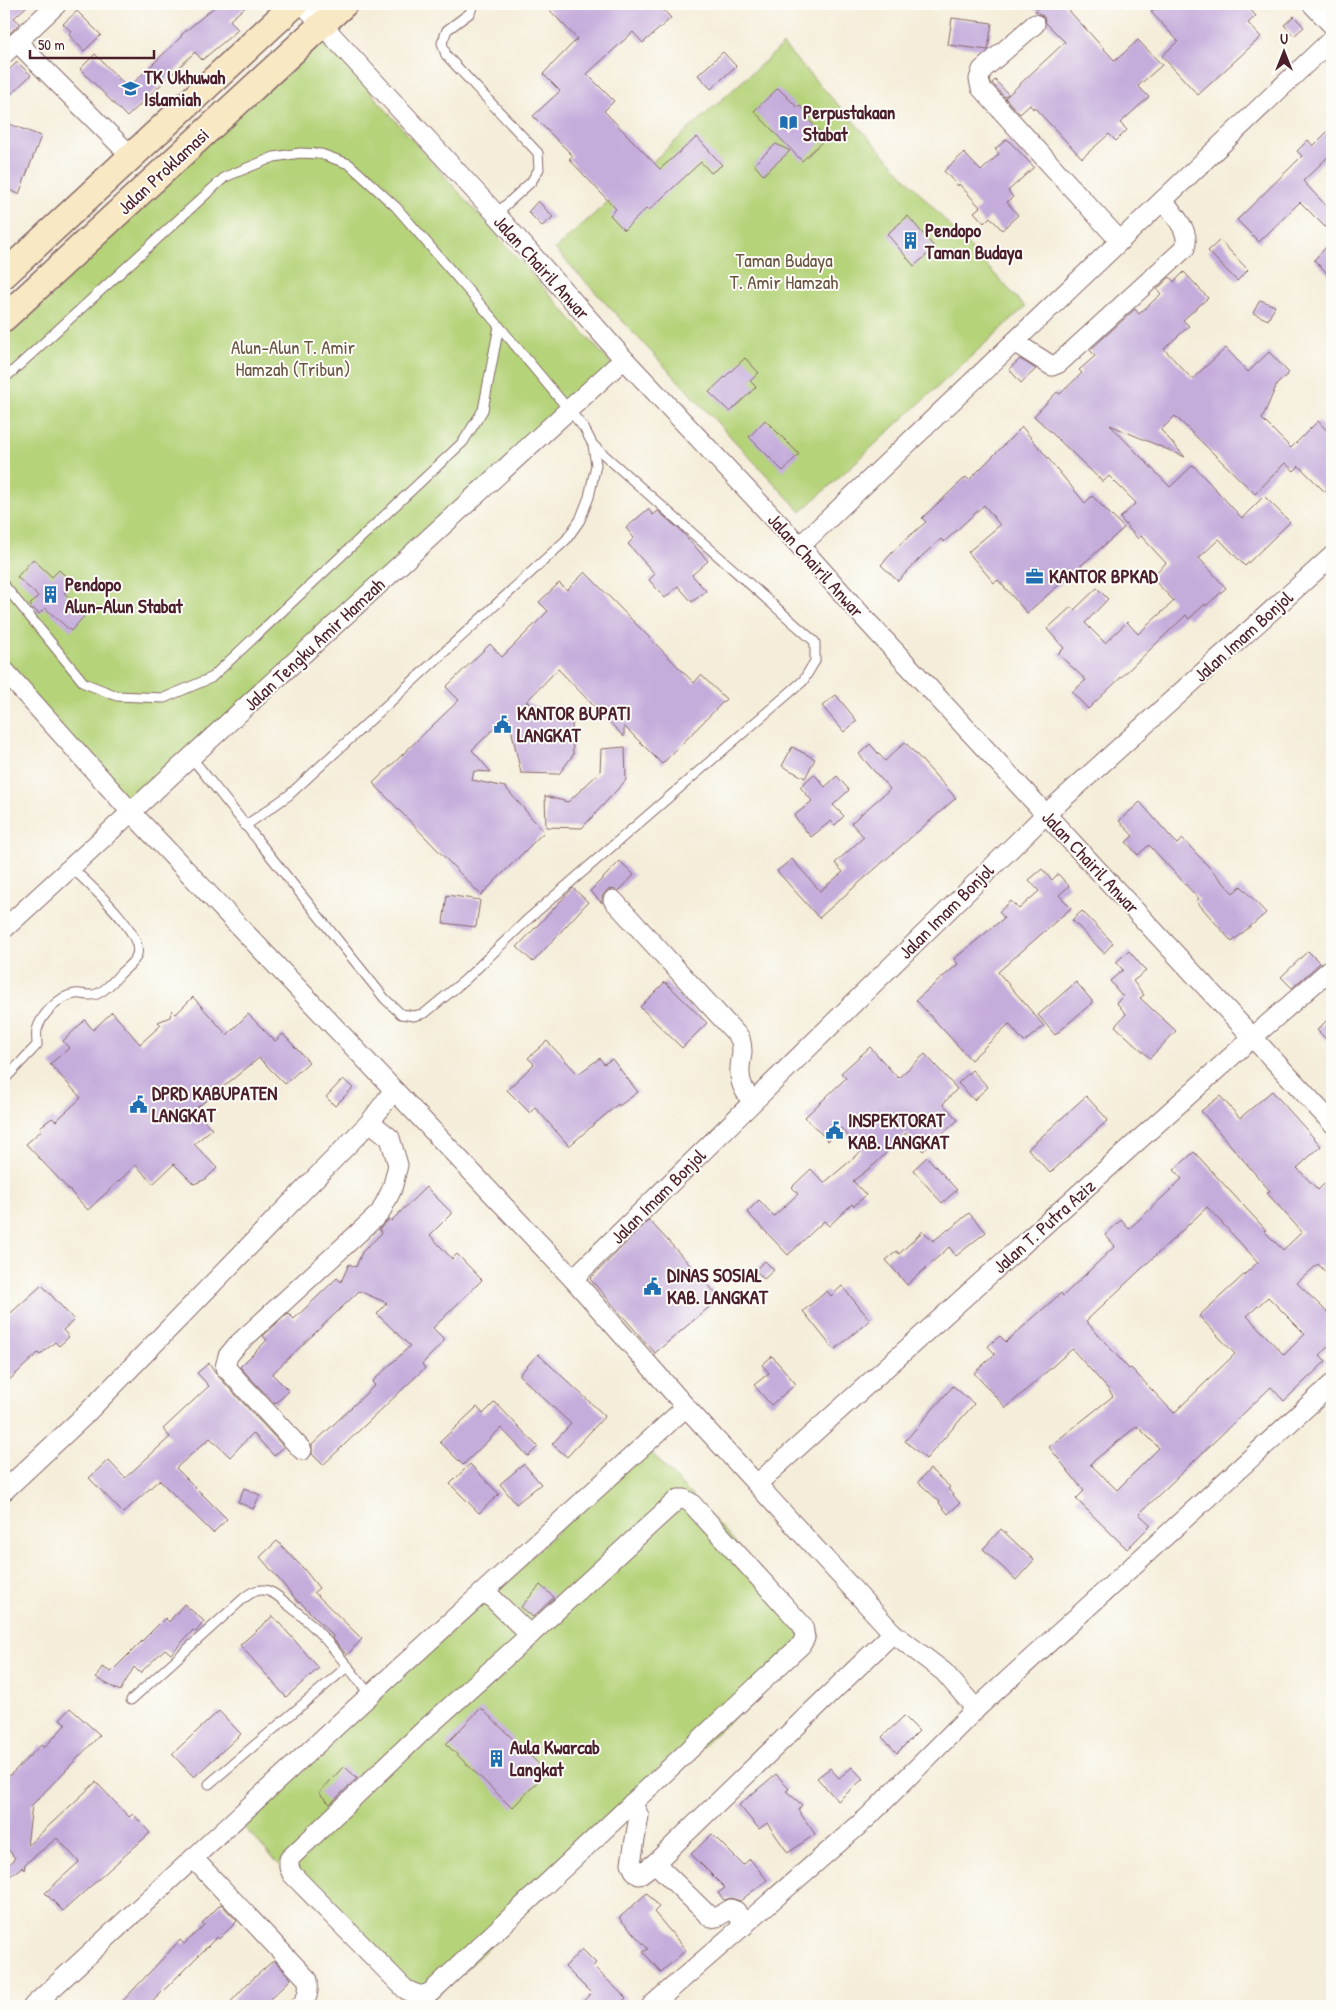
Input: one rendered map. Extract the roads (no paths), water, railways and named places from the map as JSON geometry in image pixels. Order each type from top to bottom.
[{"type":"street","points":[[57,4],[10,48],[132,157]]},
{"type":"street","name":"Jalan Proklamasi","points":[[4,275],[295,4]]},
{"type":"street","name":"Jalan Chairil Anwar","points":[[303,4],[496,214],[624,359],[800,546],[1332,1123]]},
{"type":"street","name":"Jalan Proklamasi","points":[[4,318],[344,4]]},
{"type":"street","points":[[1312,4],[1332,26]]},
{"type":"street","points":[[1035,24],[982,70],[979,79],[981,88],[1120,240]]},
{"type":"street","points":[[800,546],[1332,39]]},
{"type":"street","points":[[1014,342],[1052,366],[1059,363],[1185,248],[1188,241],[1186,232],[1163,200]]},
{"type":"street","name":"Jalan Tengku Amir Hamzah","points":[[4,929],[624,359]]},
{"type":"street","name":"Jalan Imam Bonjol","points":[[573,1280],[1046,814],[1332,556]]},
{"type":"street","points":[[4,670],[131,812],[573,1280],[686,1407],[893,1633],[944,1672],[976,1709]]},
{"type":"street","points":[[613,900],[740,1038],[743,1051],[739,1073],[742,1088],[752,1102]]},
{"type":"street","name":"Jalan T. Putra Aziz","points":[[757,1484],[1332,968]]},
{"type":"street","points":[[4,1491],[83,1417],[370,1122],[394,1090]]},
{"type":"street","points":[[302,1450],[225,1367],[228,1356],[237,1345],[380,1213],[392,1189],[398,1165],[390,1138],[370,1122]]},
{"type":"street","points":[[651,2006],[714,1949],[744,1926],[868,1817],[976,1709],[1332,1384]]},
{"type":"street","points":[[33,2006],[686,1407]]},
{"type":"street","points":[[678,1499],[684,1499],[691,1503],[803,1626],[805,1638],[801,1645],[431,1992],[424,1996],[416,1994],[405,1989],[292,1874],[289,1867],[289,1859],[423,1731],[530,1635],[678,1499]]},
{"type":"street","points":[[485,1591],[530,1635]]},
{"type":"street","points":[[632,1803],[638,1816],[631,1863],[638,1875],[655,1863],[893,1633]]},
{"type":"street","points":[[193,1858],[308,1980],[309,1991],[305,2002],[300,2006]]},
{"type":"street","points":[[655,1863],[710,1918],[717,1917],[731,1909],[736,1911],[744,1926]]},
{"type":"lane","points":[[473,4],[470,13],[447,30],[442,43],[446,55],[538,154],[539,169],[531,182],[496,214]]},
{"type":"lane","points":[[4,379],[226,177],[274,157],[300,153],[321,154],[349,164],[396,206],[584,428],[594,445],[815,642],[815,661],[803,681],[527,920],[465,980],[425,1013],[414,1016],[401,1014],[385,999],[191,758]]},
{"type":"lane","points":[[4,585],[84,682],[117,696],[164,698],[211,678],[463,442],[483,410],[499,326]]},
{"type":"lane","points":[[245,826],[289,795],[566,540],[580,520],[589,497],[596,465],[594,445]]},
{"type":"lane","points":[[4,1080],[37,1045],[37,1031],[40,1023],[49,1011],[64,997],[76,994],[97,994],[108,986],[136,957],[138,948],[136,940],[117,913],[71,867]]},
{"type":"lane","points":[[131,1700],[244,1598],[260,1589],[268,1590],[276,1595],[306,1618],[324,1636],[370,1695]]},
{"type":"lane","points":[[209,1784],[348,1666]]},
{"type":"place","name":"TK Ukhuwah Islamiah","points":[[130,88]]},
{"type":"place","name":"Perpustakaan Stabat","points":[[789,123]]},
{"type":"place","name":"Pendopo Taman Budaya","points":[[911,241]]},
{"type":"place","name":"KANTOR BPKAD","points":[[1035,576]]},
{"type":"place","name":"Pendopo Alun-Alun Stabat","points":[[51,595]]},
{"type":"place","name":"KANTOR BUPATI LANGKAT","points":[[503,724]]},
{"type":"place","name":"DPRD KABUPATEN LANGKAT","points":[[138,1104]]},
{"type":"place","name":"INSPEKTORAT KAB. LANGKAT","points":[[834,1131]]},
{"type":"place","name":"DINAS SOSIAL KAB. LANGKAT","points":[[653,1286]]},
{"type":"place","name":"Aula Kwarcab Langkat","points":[[496,1758]]},
{"type":"park label","name":"Taman Budaya T. Amir Hamzah","points":[[784,271]]},
{"type":"park label","name":"Alun-Alun T. Amir Hamzah (Tribun)","points":[[293,358]]}]
